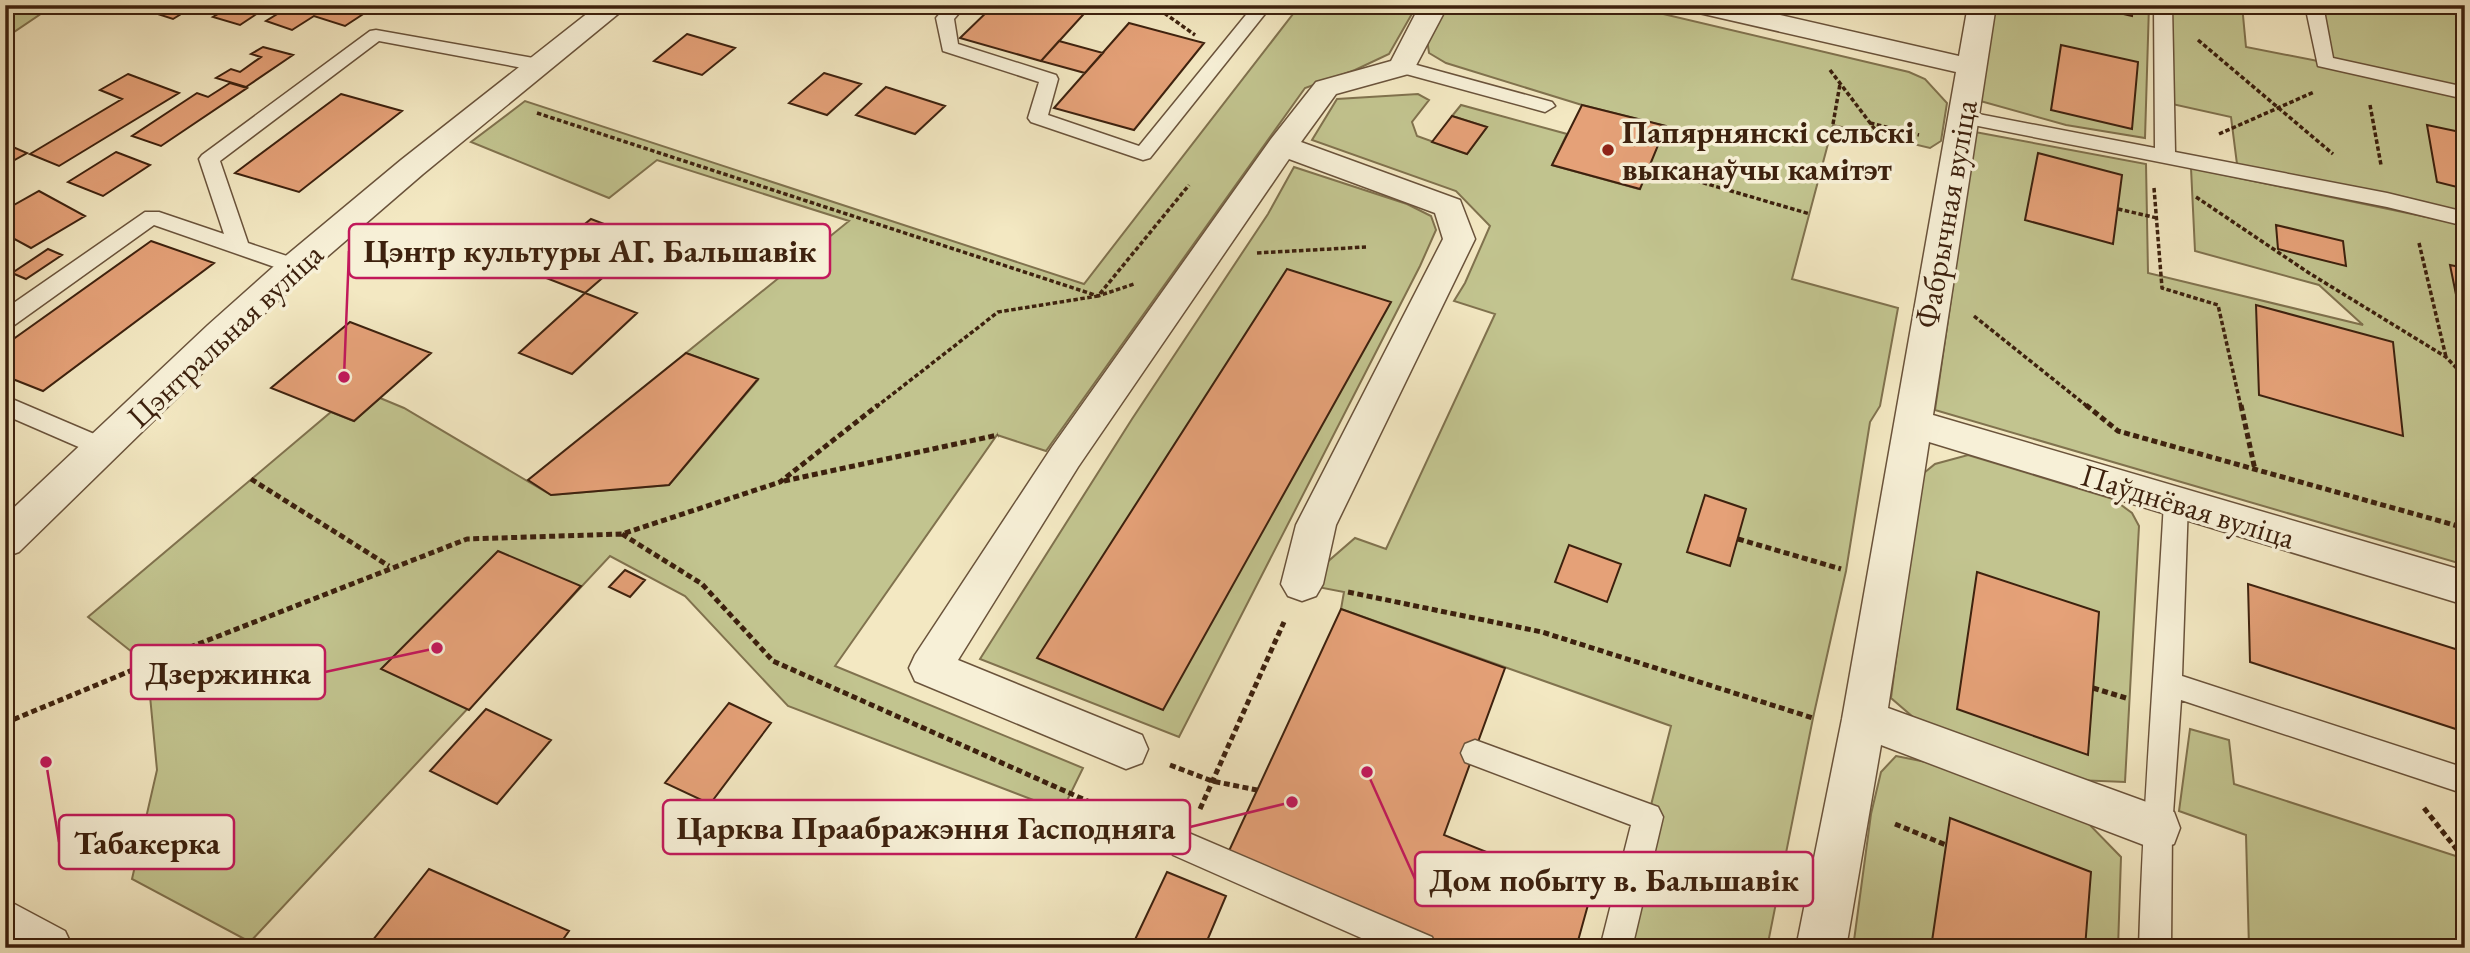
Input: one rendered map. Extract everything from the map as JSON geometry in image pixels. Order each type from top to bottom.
[{"type":"street","name":"Цэнтральная вуліца","points":[[5,541],[104,449],[195,357],[294,266],[615,5]]},
{"type":"street","points":[[1126,749],[930,668],[1065,457],[1282,146],[1326,88],[1402,67],[1434,5]]},
{"type":"street","points":[[1699,5],[1971,67]]},
{"type":"street","name":"Фабрычная вуліца","points":[[1821,948],[1864,719],[1982,5]]},
{"type":"street","points":[[1282,146],[1449,207],[1459,239],[1315,525],[1302,584]]},
{"type":"street","name":"Паўднёвая вуліца","points":[[1911,424],[2465,589]]},
{"type":"street","points":[[1864,719],[2157,828]]},
{"type":"street","points":[[5,923],[48,948]]},
{"type":"lane","points":[[957,5],[945,18],[949,47],[1049,79],[1038,118],[1143,154],[1263,5]]},
{"type":"lane","points":[[2314,5],[2324,62],[2465,93]]},
{"type":"lane","points":[[2159,162],[2163,8]]},
{"type":"lane","points":[[239,247],[209,159],[376,35],[539,65]]},
{"type":"lane","points":[[1402,67],[1545,106]]},
{"type":"lane","points":[[1963,117],[2159,162],[2387,200],[2465,219]]},
{"type":"lane","points":[[5,320],[152,217],[294,266]]},
{"type":"lane","points":[[5,405],[104,449]]},
{"type":"lane","points":[[2155,948],[2157,828],[2168,684],[2176,502]]},
{"type":"lane","points":[[2168,684],[2465,781]]},
{"type":"lane","points":[[1475,753],[1648,817],[1616,948]]},
{"type":"lane","points":[[1184,845],[1422,948]]},
{"type":"path","points":[[1153,5],[1224,55]]},
{"type":"path","points":[[2163,8],[2387,200]]},
{"type":"path","points":[[2159,162],[2364,70],[2387,200]]},
{"type":"path","points":[[1833,124],[1840,83]]},
{"type":"path","points":[[497,99],[1098,296]]},
{"type":"path","points":[[2159,162],[2157,218],[2162,288],[2218,305],[2255,470]]},
{"type":"path","points":[[2159,162],[2309,273],[2446,358],[2465,377]]},
{"type":"path","points":[[1649,167],[1810,214]]},
{"type":"path","points":[[780,482],[998,312],[1098,296],[1189,185]]},
{"type":"path","points":[[2118,209],[2157,218]]},
{"type":"path","points":[[2418,238],[2446,358]]},
{"type":"path","points":[[1965,309],[2118,431],[2465,528]]},
{"type":"path","points":[[5,723],[467,538],[622,534],[780,482],[998,435]]},
{"type":"path","points":[[251,479],[390,567]]},
{"type":"path","points":[[622,534],[702,584],[773,661],[1184,845],[1302,584],[1542,632],[1813,718]]},
{"type":"path","points":[[1738,539],[1846,571]]},
{"type":"path","points":[[2093,688],[2130,700]]},
{"type":"path","points":[[1126,749],[1212,781],[1257,790]]},
{"type":"green space","points":[[5,5],[54,5],[5,38]]},
{"type":"green space","points":[[1300,5],[1417,5],[1389,54],[1305,88],[1046,451],[997,435],[835,666],[1083,768],[1062,811],[788,706],[685,596],[610,556],[250,942],[132,879],[157,770],[147,664],[88,617],[331,412],[354,421],[380,398],[404,408],[551,495],[669,485],[758,380],[686,353],[849,221],[657,160],[609,198],[471,142],[525,101],[1084,284]]},
{"type":"green space","points":[[1446,5],[1625,5],[1909,72],[1925,79],[1947,103],[1941,141],[1930,148],[1833,125],[1792,279],[1898,308],[1880,406],[1870,422],[1846,571],[1813,718],[1767,948],[1637,948],[1630,923],[1648,817],[1671,726],[1341,609],[1344,592],[1302,584],[1355,538],[1386,549],[1495,314],[1454,301],[1465,283],[1490,226],[1456,191],[1312,140],[1337,99],[1418,94],[1429,100],[1412,122],[1417,136],[1467,154],[1487,127],[1452,116],[1461,105],[1567,134],[1552,165],[1639,189],[1665,126],[1582,105],[1446,63],[1429,53],[1427,39]]},
{"type":"green space","points":[[1982,5],[2149,5],[2145,138],[2066,125],[1966,97]]},
{"type":"green space","points":[[2163,5],[2242,5],[2246,47],[2323,62],[2314,5],[2465,5],[2465,215],[2238,172],[2231,117],[2163,102]]},
{"type":"green space","points":[[1975,132],[2146,164],[2148,273],[2363,325],[2319,285],[2195,251],[2191,168],[2465,225],[2465,565],[1935,410]]},
{"type":"green space","points":[[1294,167],[1407,204],[1431,216],[1436,230],[1179,737],[980,659],[1132,419],[1268,214]]},
{"type":"green space","points":[[1968,455],[2113,499],[2132,513],[2139,526],[2125,782],[2076,780],[1920,723],[1891,698],[1919,477],[1935,464]]},
{"type":"green space","points":[[2190,729],[2229,740],[2234,784],[2465,859],[2465,948],[2249,948],[2246,835],[2179,811]]},
{"type":"green space","points":[[1896,756],[1926,762],[2087,822],[2121,857],[2118,948],[1853,948],[1871,814],[1881,772]]},
{"type":"building","points":[[133,5],[196,5],[173,19],[133,6]]},
{"type":"building","points":[[233,5],[270,5],[240,25],[213,17]]},
{"type":"building","points":[[292,5],[377,5],[345,26],[314,16],[292,30],[266,21]]},
{"type":"building","points":[[994,5],[1092,5],[1041,61],[960,38]]},
{"type":"building","points":[[2085,5],[2133,5],[2132,16]]},
{"type":"building","points":[[1129,23],[1204,43],[1134,130],[1054,108]]},
{"type":"building","points":[[687,34],[735,48],[702,75],[654,61]]},
{"type":"building","points":[[1059,41],[1103,53],[1085,73],[1041,61]]},
{"type":"building","points":[[2061,45],[2138,62],[2132,129],[2051,110]]},
{"type":"building","points":[[263,47],[293,55],[246,87],[216,78],[231,69],[240,72],[261,57],[251,54]]},
{"type":"building","points":[[824,73],[861,84],[827,115],[789,103]]},
{"type":"building","points":[[128,74],[179,93],[59,166],[30,154],[122,99],[100,90]]},
{"type":"building","points":[[230,83],[247,88],[161,146],[132,136],[197,93],[208,97]]},
{"type":"building","points":[[886,87],[945,106],[915,134],[856,115]]},
{"type":"building","points":[[341,94],[402,111],[299,192],[235,173]]},
{"type":"building","name":"Папярнянскі сельскі выканаўчы камітэт","points":[[1582,105],[1666,126],[1640,189],[1552,165]]},
{"type":"building","points":[[1452,116],[1487,127],[1467,154],[1432,142]]},
{"type":"building","points":[[2427,125],[2465,133],[2465,189],[2437,182]]},
{"type":"building","points":[[5,145],[27,153],[11,162],[5,160]]},
{"type":"building","points":[[116,152],[150,165],[103,196],[68,182]]},
{"type":"building","points":[[2038,153],[2122,175],[2113,244],[2025,220]]},
{"type":"building","points":[[39,191],[85,216],[31,248],[5,234],[5,210]]},
{"type":"building","points":[[591,219],[646,240],[585,293],[528,271]]},
{"type":"building","points":[[2276,225],[2343,241],[2346,266],[2278,249]]},
{"type":"building","points":[[151,241],[214,263],[43,391],[5,376],[5,345]]},
{"type":"building","points":[[48,249],[62,255],[26,279],[12,273]]},
{"type":"building","points":[[2450,265],[2465,268],[2465,329],[2463,329]]},
{"type":"building","points":[[1287,269],[1391,302],[1163,710],[1037,658]]},
{"type":"building","points":[[585,293],[637,313],[572,374],[519,353]]},
{"type":"building","points":[[2256,305],[2393,342],[2403,436],[2259,395]]},
{"type":"building","points":[[350,322],[431,353],[354,421],[271,388]]},
{"type":"building","points":[[686,353],[758,379],[669,485],[551,495],[528,480]]},
{"type":"building","points":[[1705,495],[1746,509],[1730,566],[1687,552]]},
{"type":"building","points":[[1569,545],[1621,564],[1607,602],[1555,582]]},
{"type":"building","points":[[498,551],[581,586],[469,710],[381,669]]},
{"type":"building","points":[[625,570],[645,580],[630,597],[609,587]]},
{"type":"building","points":[[1977,572],[2099,612],[2088,755],[1957,709]]},
{"type":"building","points":[[2248,584],[2465,652],[2465,732],[2250,662]]},
{"type":"building","points":[[1341,609],[1505,668],[1444,835],[1591,894],[1576,948],[1455,948],[1228,853]]},
{"type":"building","points":[[729,703],[771,723],[710,804],[665,783]]},
{"type":"building","points":[[486,709],[551,740],[497,804],[430,771]]},
{"type":"building","points":[[1950,818],[2091,872],[2085,948],[1931,948]]},
{"type":"building","points":[[429,869],[569,931],[557,948],[374,948],[369,945]]},
{"type":"building","points":[[1167,872],[1226,896],[1204,948],[1131,948]]},
{"type":"place","name":"Папярнянскі сельскі выканаўчы камітэт","points":[[1608,150]]},
{"type":"place","name":"Цэнтр культуры АГ. Бальшавік","points":[[344,377]]},
{"type":"place","name":"Дзержинка","points":[[437,648]]},
{"type":"place","name":"Табакерка","points":[[46,762]]},
{"type":"place","name":"Дом побыту в. Бальшавік","points":[[1367,772]]},
{"type":"place","name":"Царква Праабражэння Гасподняга","points":[[1292,802]]}]
